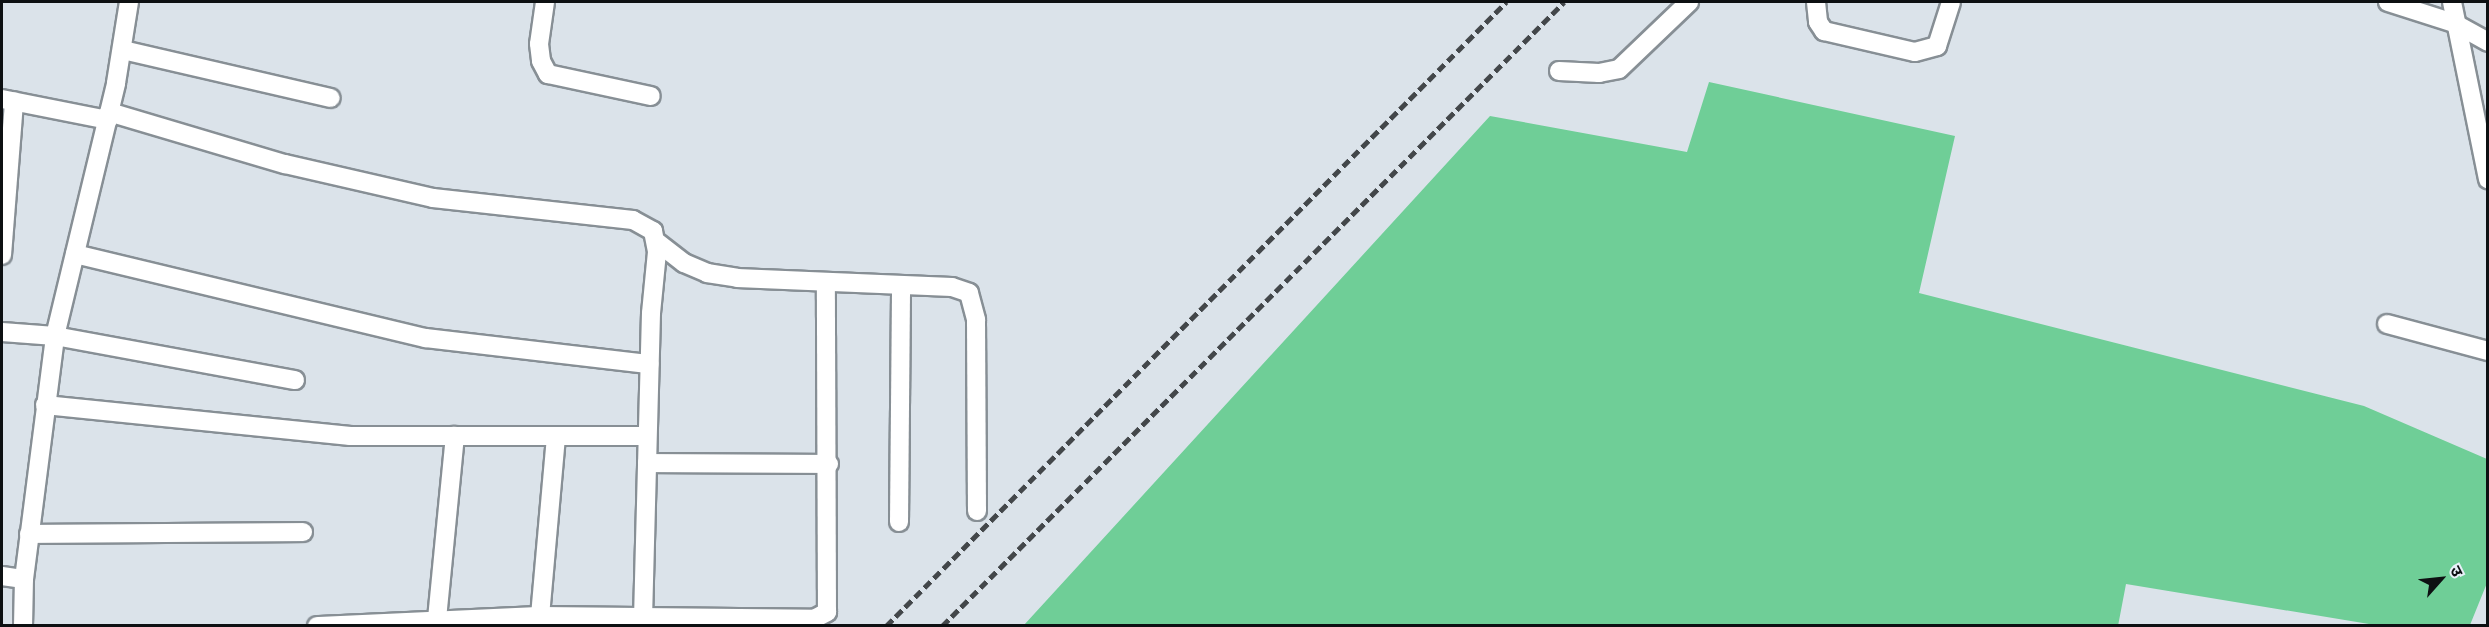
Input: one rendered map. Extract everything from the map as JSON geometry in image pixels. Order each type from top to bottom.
[{"type":"street","points":[[23,626],[24,579],[55,336],[109,116],[123,50],[129,2]]},
{"type":"street","points":[[545,2],[539,44],[541,61],[548,74],[651,96]]},
{"type":"street","points":[[1559,71],[1619,69],[1689,2]]},
{"type":"street","points":[[1815,2],[1818,22],[1824,31],[1915,52],[1937,46],[1951,2]]},
{"type":"street","points":[[2388,2],[2454,23],[2487,42]]},
{"type":"street","points":[[2452,2],[2454,23],[2487,179]]},
{"type":"street","points":[[123,50],[332,98]]},
{"type":"street","points":[[2,255],[8,100],[109,116],[285,164],[433,198],[633,220],[653,231],[657,242],[649,363],[643,615]]},
{"type":"street","points":[[657,242],[684,263],[707,273],[826,282],[961,288],[974,302],[977,511]]},
{"type":"street","points":[[75,254],[426,338],[649,363]]},
{"type":"street","points":[[317,626],[540,616],[643,615],[814,619],[828,612],[829,464],[826,282]]},
{"type":"street","points":[[898,522],[901,285]]},
{"type":"street","points":[[2387,324],[2487,351]]},
{"type":"street","points":[[2,332],[55,336],[295,380]]},
{"type":"street","points":[[45,405],[350,436],[647,436]]},
{"type":"street","points":[[437,619],[455,436]]},
{"type":"street","points":[[540,616],[556,437]]},
{"type":"street","points":[[646,464],[829,464]]},
{"type":"street","points":[[29,534],[303,532]]},
{"type":"street","points":[[2,576],[24,579]]},
{"type":"green space","points":[[1709,82],[1955,136],[1919,293],[2364,406],[2487,459],[2487,583],[2470,625],[2375,625],[2126,584],[2118,626],[1024,625],[1490,116],[1687,152]]},
{"type":"railway","points":[[886,626],[1506,2]]},
{"type":"railway","points":[[942,626],[1564,2]]}]
